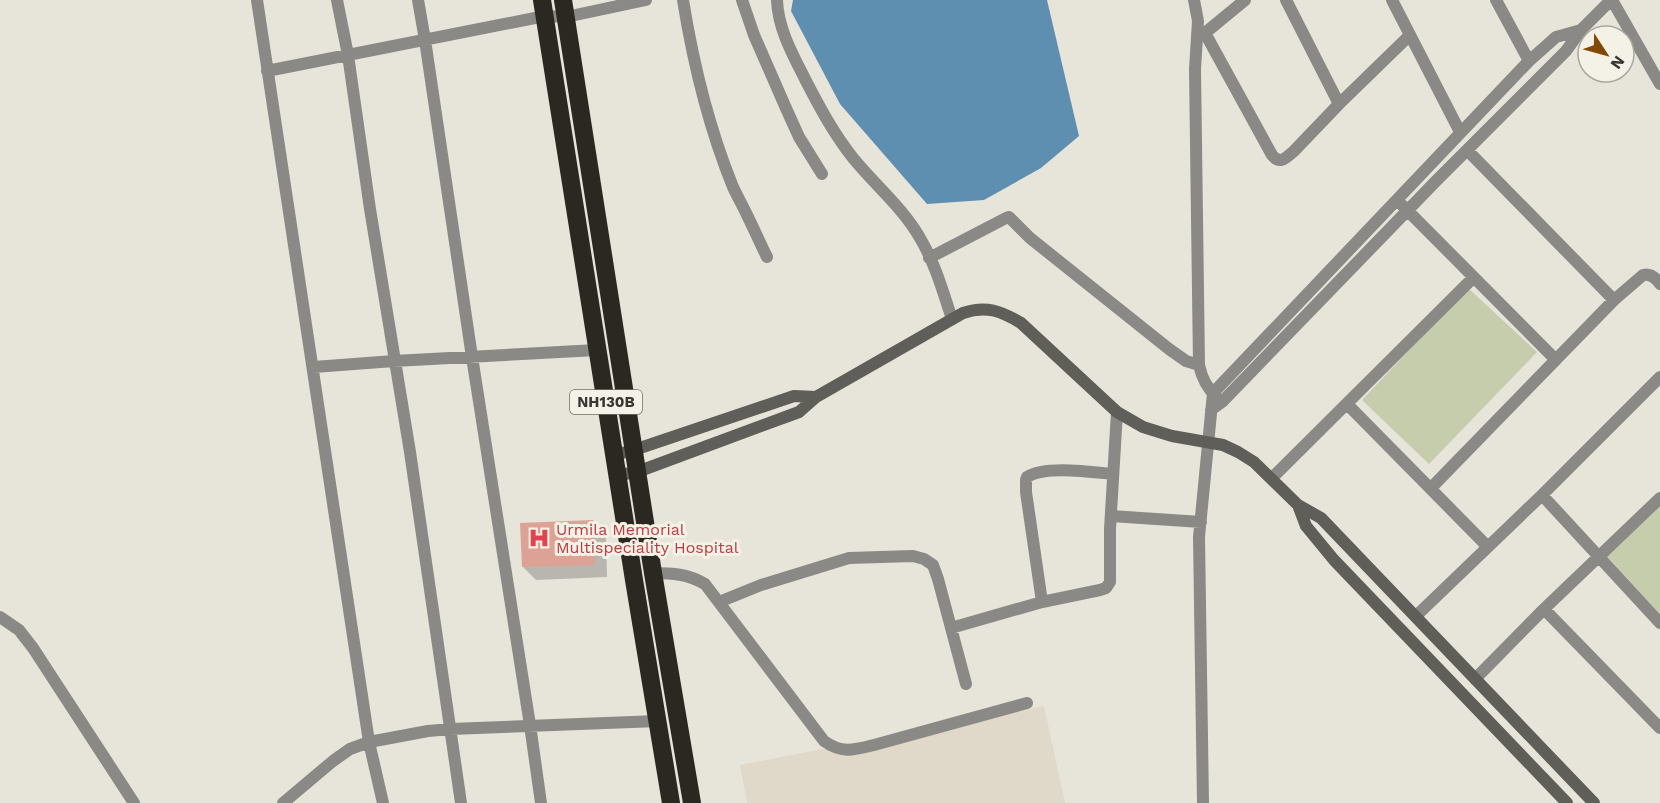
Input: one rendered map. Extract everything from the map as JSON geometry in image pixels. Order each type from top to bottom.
[{"type":"highway","name":"NH130B","points":[[544,8],[671,803]]},
{"type":"highway","name":"NH130B","points":[[565,9],[653,573],[692,803]]},
{"type":"street","points":[[257,0],[369,742],[383,803]]},
{"type":"street","points":[[337,0],[348,55],[410,452],[461,803]]},
{"type":"street","points":[[418,0],[541,803]]},
{"type":"street","points":[[267,71],[425,40],[544,8],[565,9],[646,0]]},
{"type":"street","points":[[683,0],[688,35],[721,155],[734,189],[767,257]]},
{"type":"street","points":[[742,0],[754,35],[799,137],[822,174]]},
{"type":"street","points":[[777,0],[777,13],[786,40],[823,114],[854,160],[907,218],[921,240],[952,319]]},
{"type":"street","points":[[1194,0],[1201,33],[1277,160],[1287,158],[1410,35]]},
{"type":"street","points":[[1217,398],[1202,378],[1198,366],[1195,69],[1201,33],[1245,0]]},
{"type":"street","points":[[1286,0],[1339,104]]},
{"type":"street","points":[[1392,0],[1460,132]]},
{"type":"street","points":[[1496,0],[1529,61]]},
{"type":"street","points":[[1587,24],[1611,0],[1660,84]]},
{"type":"street","points":[[1203,803],[1199,537],[1211,410],[1217,398],[1460,132],[1529,61],[1556,37],[1576,31]]},
{"type":"street","points":[[1217,398],[1408,210],[1566,51],[1576,37]]},
{"type":"street","points":[[1467,150],[1614,300]]},
{"type":"street","points":[[1397,199],[1556,360]]},
{"type":"street","points":[[929,258],[1009,218],[1030,238],[1169,349],[1198,366]]},
{"type":"street","points":[[1431,488],[1614,300],[1643,274],[1652,276],[1660,284]]},
{"type":"street","points":[[1272,478],[1473,278]]},
{"type":"street","points":[[618,475],[637,472],[799,412],[816,397],[963,313],[975,309],[995,311],[1020,323],[1117,412],[1143,427],[1172,436],[1222,445],[1254,462],[1298,505],[1322,518],[1594,803]]},
{"type":"street","points":[[314,368],[394,361],[597,350]]},
{"type":"street","points":[[1416,616],[1542,495],[1660,376]]},
{"type":"street","points":[[614,455],[794,396],[816,397]]},
{"type":"street","points":[[1347,404],[1488,547]]},
{"type":"street","points":[[951,628],[1042,602],[1100,591],[1109,586],[1117,412]]},
{"type":"street","points":[[1042,602],[1026,492],[1027,477],[1039,472],[1063,470],[1113,474]]},
{"type":"street","points":[[1542,495],[1660,623]]},
{"type":"street","points":[[1469,701],[1479,683],[1544,609],[1660,498]]},
{"type":"street","points":[[1298,505],[1306,526],[1334,560],[1567,803]]},
{"type":"street","points":[[1111,516],[1200,522]]},
{"type":"street","points":[[719,602],[761,585],[849,558],[913,556],[924,559],[933,565],[966,684]]},
{"type":"street","points":[[653,573],[678,573],[705,584],[824,741],[836,749],[853,750],[1027,703]]},
{"type":"street","points":[[1544,609],[1660,728]]},
{"type":"street","points":[[0,617],[19,630],[33,648],[135,803]]},
{"type":"street","points":[[283,803],[333,761],[350,749],[369,742],[452,729],[658,721]]},
{"type":"shaded area","points":[[1044,706],[1065,803],[747,803],[740,765]]},
{"type":"green space","points":[[1468,288],[1537,352],[1429,464],[1362,400]]},
{"type":"green space","points":[[1660,505],[1660,614],[1607,556]]},
{"type":"water","points":[[793,0],[1047,0],[1079,136],[1041,168],[984,200],[927,204],[840,104],[791,11]]},
{"type":"building","points":[[593,520],[595,565],[522,567],[520,523]]},
{"type":"place","name":"Urmila Memorial Multispeciality Hospital","points":[[539,538]]}]
